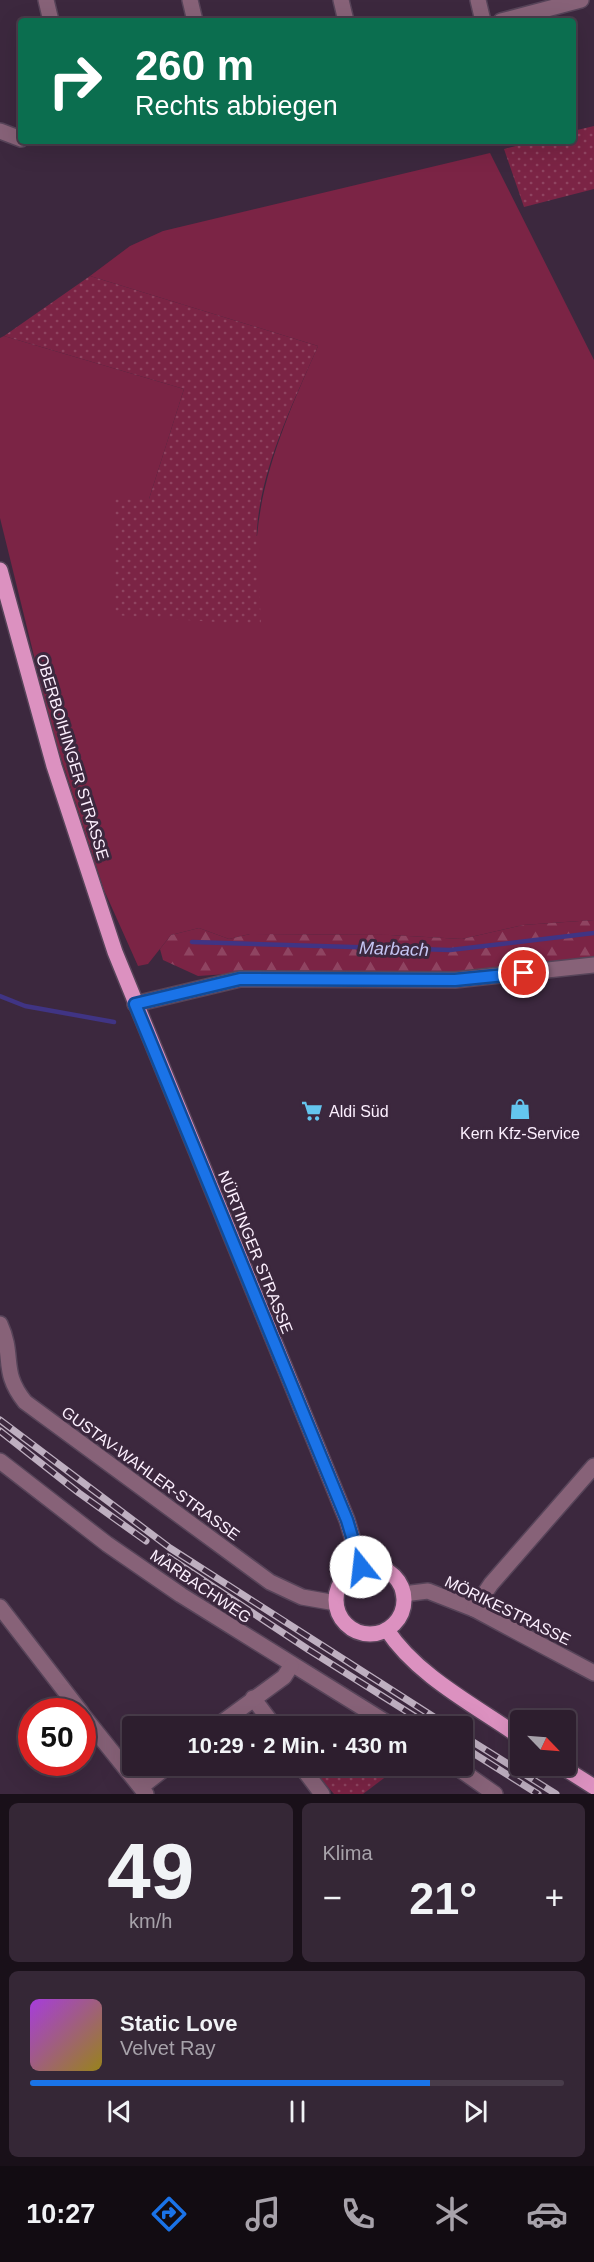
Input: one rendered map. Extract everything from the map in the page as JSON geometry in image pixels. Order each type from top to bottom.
[{"type":"main road","name":"OBERBOIHINGER STRASSE","points":[[0,570],[54,766],[115,952]]},
{"type":"main road","name":"NÜRTINGER STRASSE","points":[[115,952],[347,1520],[361,1567]]},
{"type":"main road","points":[[373,1566],[392,1574],[403,1594],[401,1614],[387,1630],[368,1634],[355,1631],[339,1616],[336,1602],[343,1580],[353,1570],[361,1567],[373,1566]]},
{"type":"main road","points":[[387,1630],[399,1648],[510,1730]]},
{"type":"main road","points":[[576,1776],[594,1788]]},
{"type":"street","points":[[46,0],[50,18]]},
{"type":"street","points":[[190,0],[194,18]]},
{"type":"street","points":[[340,0],[345,18]]},
{"type":"street","points":[[478,0],[482,18]]},
{"type":"street","points":[[512,18],[581,0]]},
{"type":"street","points":[[0,131],[18,138]]},
{"type":"street","points":[[135,1004],[240,979],[455,980],[594,965]]},
{"type":"street","name":"GUSTAV-WAHLER-STRASSE","points":[[0,1324],[5,1335],[5,1371],[8,1382],[25,1402],[270,1582],[302,1597],[336,1602]]},
{"type":"street","name":"MARBACHWEG","points":[[0,1461],[117,1551],[291,1666],[375,1716]]},
{"type":"street","points":[[474,1609],[491,1584],[594,1466]]},
{"type":"street","name":"MÖRIKESTRASSE","points":[[403,1594],[428,1591],[474,1609],[594,1673]]},
{"type":"street","points":[[0,1606],[71,1698]]},
{"type":"street","points":[[230,1716],[284,1677],[291,1666]]},
{"type":"street","points":[[253,1698],[266,1716]]},
{"type":"street","points":[[96,1731],[144,1791],[158,1776]]},
{"type":"street","points":[[308,1776],[322,1794]]},
{"type":"street","points":[[469,1776],[495,1794]]},
{"type":"green space","points":[[594,126],[594,189],[524,207],[504,149],[524,144],[576,144],[576,130]]},
{"type":"green space","points":[[490,153],[594,360],[594,920],[523,925],[462,939],[390,935],[250,934],[229,939],[199,928],[171,935],[148,964],[138,966],[104,890],[53,733],[0,518],[0,338],[4,336],[184,389],[149,499],[114,499],[257,536],[260,511],[272,463],[288,415],[318,346],[90,276],[130,246],[163,231]]},
{"type":"green space","points":[[90,276],[318,346],[283,427],[263,489],[257,525],[261,625],[113,615],[114,498],[149,499],[184,389],[4,336]]},
{"type":"green space","points":[[594,920],[594,962],[453,977],[256,972],[198,976],[163,960],[160,949],[171,935],[199,928],[229,939],[250,934],[390,935],[462,939],[523,925]]},
{"type":"green space","points":[[323,1776],[387,1776],[363,1794],[334,1794],[320,1778]]},
{"type":"waterway","name":"Marbach","points":[[192,942],[450,950],[594,933]]},
{"type":"waterway","name":"Marbach","points":[[0,996],[25,1006],[114,1022]]},
{"type":"railway","points":[[0,1420],[170,1548],[432,1716]]},
{"type":"railway","points":[[0,1431],[79,1493],[146,1541]]},
{"type":"railway","points":[[168,1557],[414,1716]]},
{"type":"railway","points":[[473,1742],[556,1794]]},
{"type":"railway","points":[[473,1753],[538,1794]]},
{"type":"place","name":"Kern Kfz-Service","points":[[520,1109]]},
{"type":"place","name":"Aldi Süd","points":[[312,1111]]},
{"type":"route","points":[[361,1567],[347,1520],[135,1004],[240,979],[455,980],[524,973]]}]
